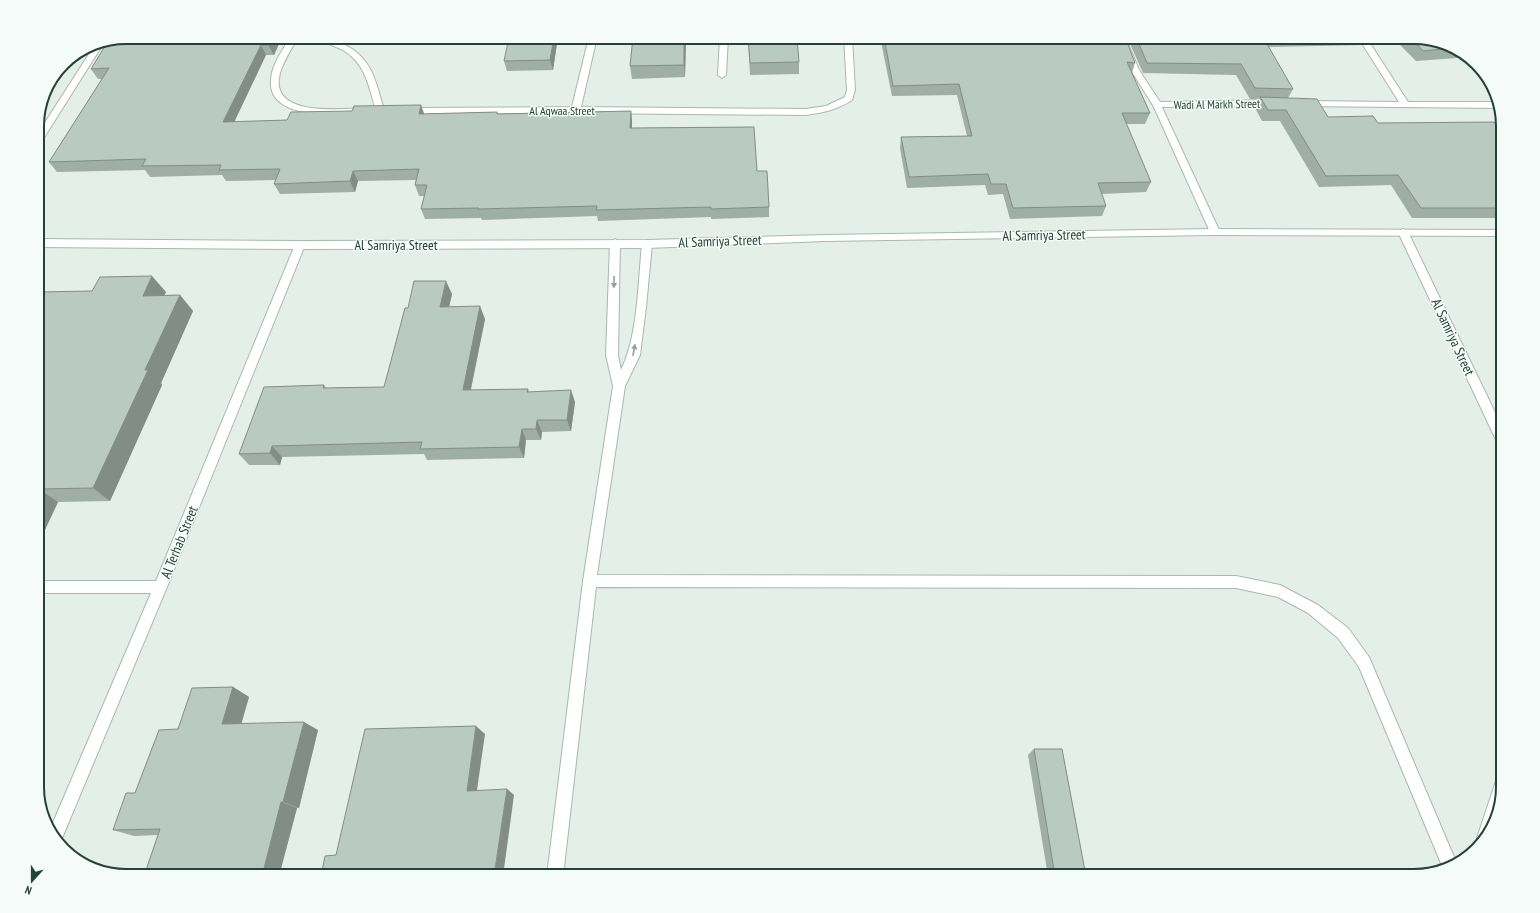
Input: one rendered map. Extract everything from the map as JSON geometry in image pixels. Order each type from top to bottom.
[{"type":"street","name":"Al Aqwaa Street","points":[[290,44],[277,71],[274,86],[280,98],[291,106],[307,112],[576,110],[797,112],[824,110],[839,106],[849,98],[851,90],[848,44]]},
{"type":"street","points":[[338,44],[356,56],[367,69],[387,111]]},
{"type":"street","points":[[576,110],[591,44]]},
{"type":"street","points":[[722,74],[724,44]]},
{"type":"street","name":"Wadi Al Markh Street","points":[[1124,44],[1135,70],[1156,105],[1279,103]]},
{"type":"street","points":[[1366,44],[1405,104]]},
{"type":"street","points":[[44,131],[96,50]]},
{"type":"street","points":[[1295,104],[1493,105]]},
{"type":"street","points":[[1156,105],[1215,232]]},
{"type":"street","name":"Al Samriya Street","points":[[44,243],[300,246],[647,244],[832,238],[1215,232],[1496,233]]},
{"type":"street","name":"Al Samriya Street","points":[[1403,232],[1496,427]]},
{"type":"street","points":[[615,243],[612,355],[619,386]]},
{"type":"street","points":[[557,869],[590,581],[619,386],[634,355],[641,307],[647,244]]},
{"type":"street","name":"Al Terhab Street","points":[[57,831],[160,587],[300,246]]},
{"type":"street","points":[[590,581],[1236,582],[1280,591],[1313,609],[1343,633],[1364,662],[1448,861]]},
{"type":"street","points":[[44,587],[160,587]]},
{"type":"building","points":[[268,44],[261,45],[223,122],[287,120],[291,112],[352,111],[354,106],[421,105],[419,114],[631,111],[630,128],[754,127],[757,171],[767,171],[769,207],[596,210],[597,206],[421,209],[427,185],[415,185],[419,169],[353,171],[350,181],[274,184],[280,169],[219,170],[221,165],[142,166],[146,159],[49,162],[109,68],[91,69],[104,47],[116,45]]},
{"type":"building","points":[[508,44],[553,44],[550,60],[504,61]]},
{"type":"building","points":[[632,44],[684,44],[684,65],[630,66]]},
{"type":"building","points":[[749,44],[798,44],[799,62],[750,63]]},
{"type":"building","points":[[885,44],[1128,44],[1135,63],[1127,62],[1150,113],[1122,113],[1151,182],[1098,183],[1106,206],[1013,208],[1006,184],[991,184],[988,174],[909,177],[901,137],[972,136],[959,84],[893,86]]},
{"type":"building","points":[[1139,44],[1267,44],[1293,89],[1255,88],[1241,64],[1147,63]]},
{"type":"building","points":[[1417,44],[1442,49],[1423,51]]},
{"type":"building","points":[[1260,97],[1317,99],[1328,117],[1373,116],[1378,123],[1494,122],[1496,124],[1496,208],[1421,208],[1398,175],[1326,176],[1286,110],[1268,110]]},
{"type":"building","points":[[152,276],[143,296],[180,295],[145,370],[148,370],[93,488],[44,489],[44,292],[92,291],[100,277]]},
{"type":"building","points":[[414,281],[446,281],[440,307],[480,306],[463,390],[528,389],[527,392],[571,390],[567,420],[537,420],[536,429],[522,429],[519,447],[420,449],[422,442],[272,446],[270,453],[239,454],[264,387],[324,385],[323,388],[384,387],[405,308],[408,308]]},
{"type":"building","points":[[233,687],[222,724],[304,722],[264,869],[146,869],[160,829],[113,830],[126,793],[135,793],[159,730],[178,729],[192,688]]},
{"type":"building","points":[[476,726],[467,791],[507,789],[495,869],[322,869],[325,856],[336,855],[365,729]]},
{"type":"building","points":[[1034,749],[1062,749],[1085,869],[1054,869]]}]
